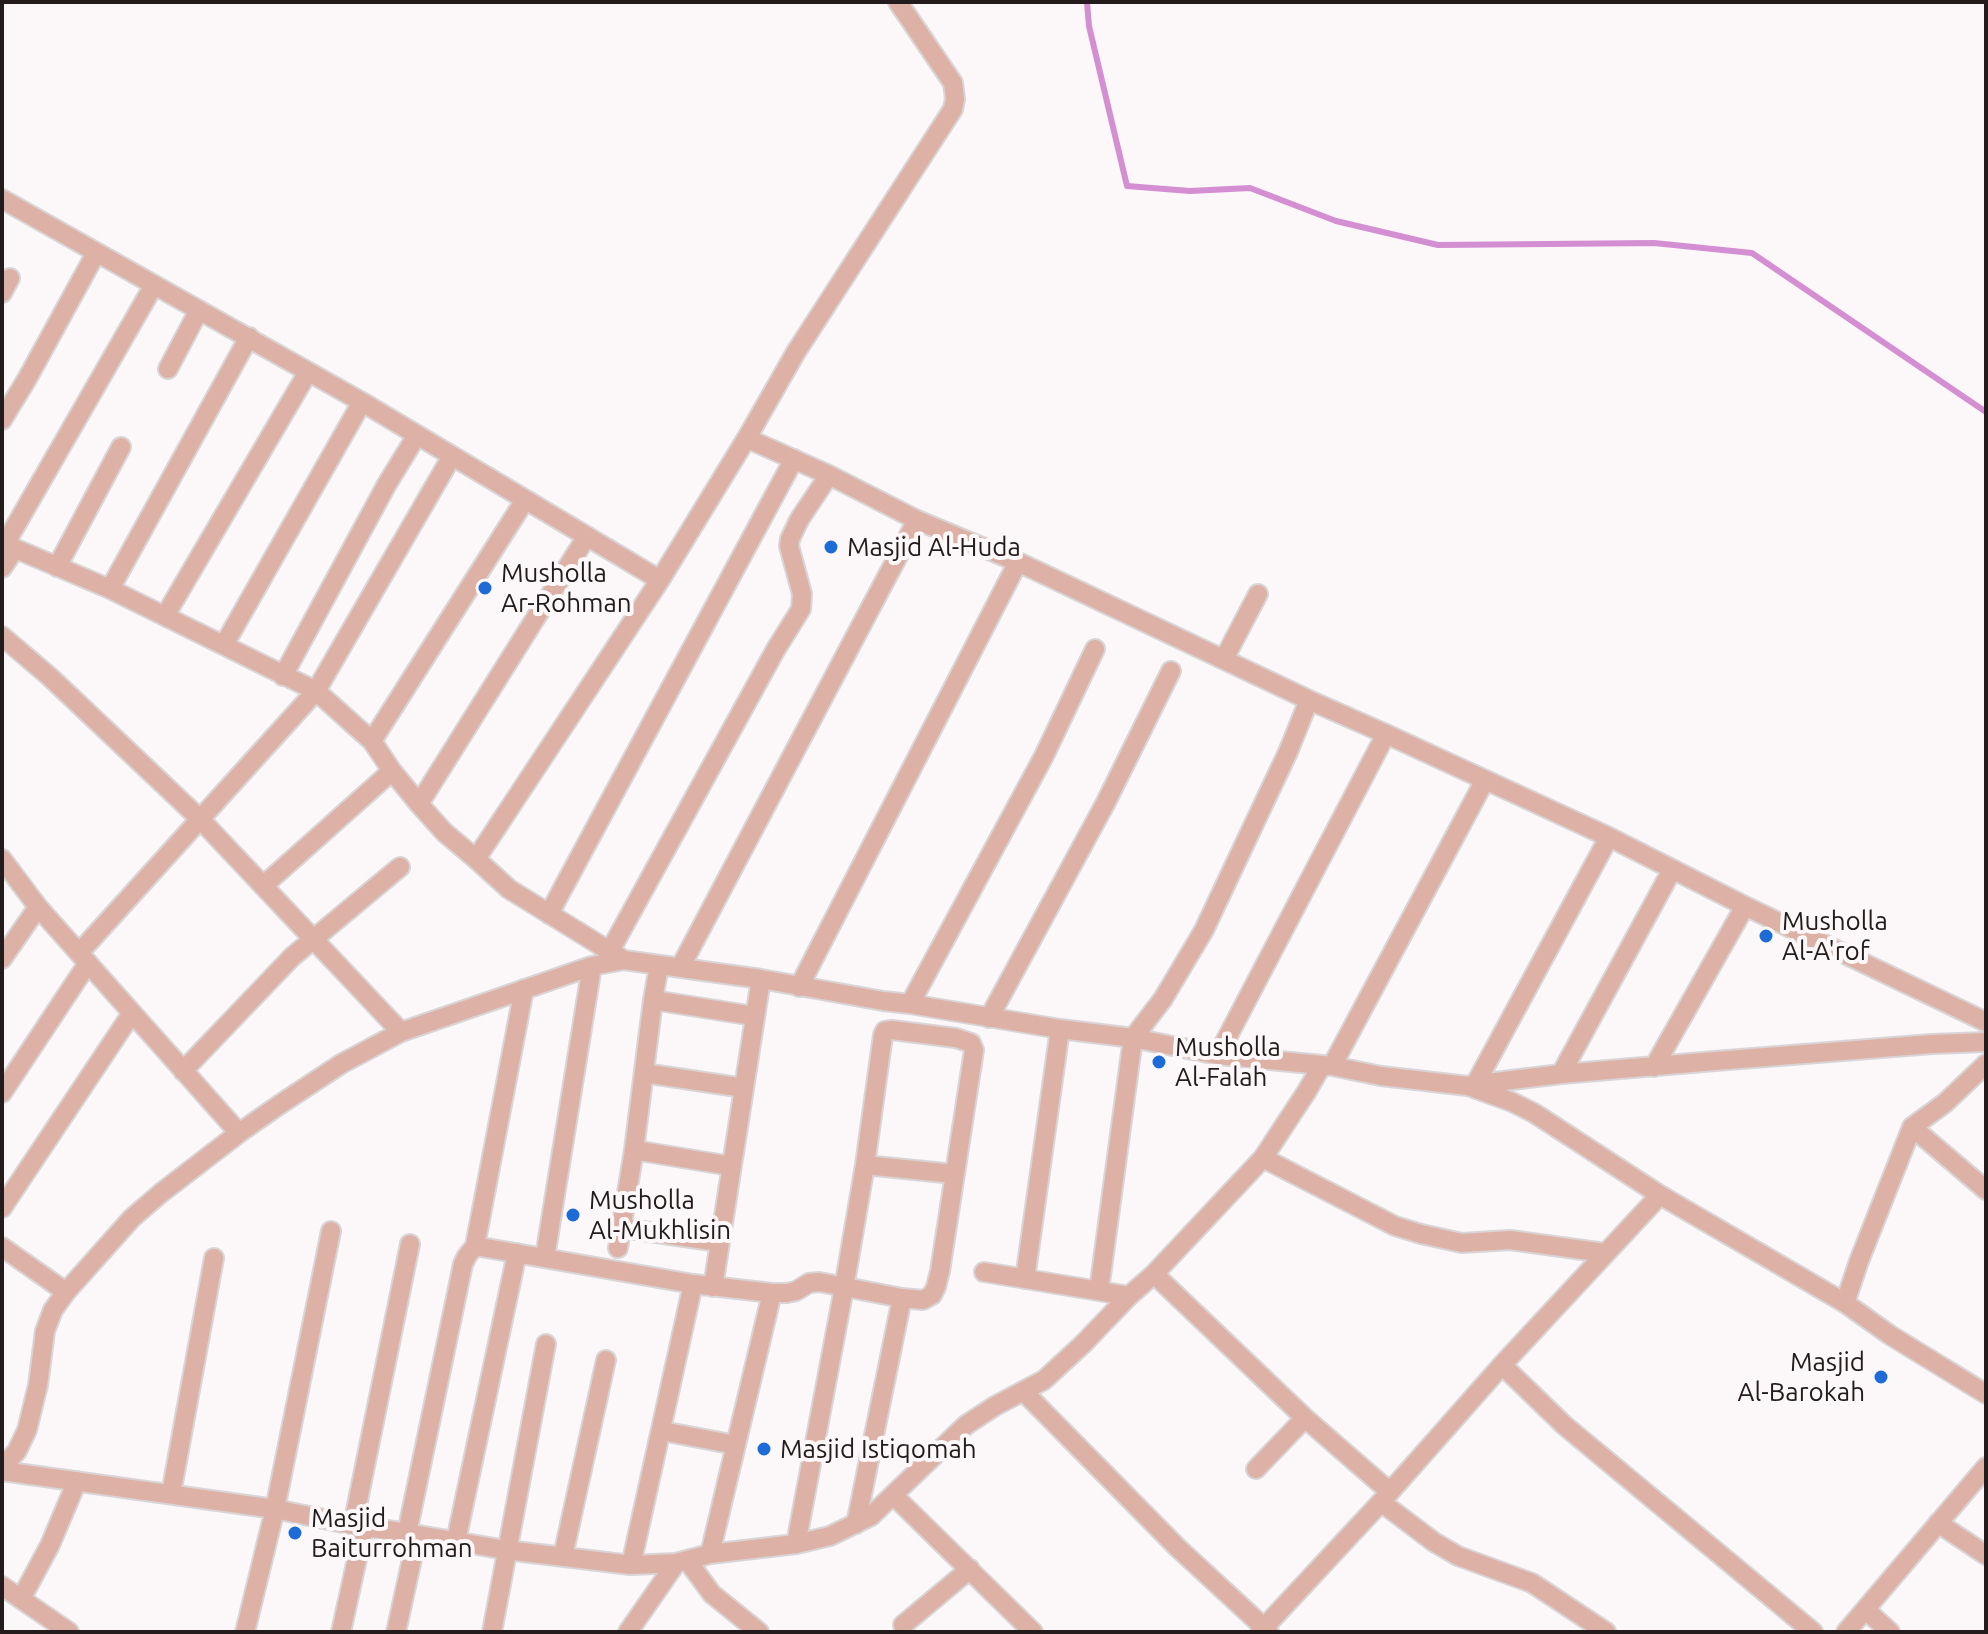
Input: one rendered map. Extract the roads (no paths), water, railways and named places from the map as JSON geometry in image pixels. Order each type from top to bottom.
[{"type":"street","points":[[476,859],[660,580],[796,352],[953,109],[953,83],[898,2]]},
{"type":"street","points":[[2,199],[362,402],[660,580]]},
{"type":"street","points":[[2,420],[96,253]]},
{"type":"street","points":[[2,568],[7,545],[154,285]]},
{"type":"street","points":[[168,369],[199,310]]},
{"type":"street","points":[[110,589],[249,337]]},
{"type":"street","points":[[165,616],[308,372]]},
{"type":"street","points":[[224,645],[362,402]]},
{"type":"street","points":[[283,676],[387,484],[417,435]]},
{"type":"street","points":[[748,436],[917,520],[1018,562],[1609,837],[1986,1022]]},
{"type":"street","points":[[57,567],[121,447]]},
{"type":"street","points":[[2,1093],[84,958],[200,819],[316,691],[452,456]]},
{"type":"street","points":[[549,914],[794,459]]},
{"type":"street","points":[[2,1469],[17,1451],[27,1430],[38,1385],[45,1331],[53,1310],[132,1218],[161,1193],[239,1133],[341,1064],[401,1032],[617,955],[776,649],[801,609],[802,594],[789,546],[790,539],[829,475]]},
{"type":"street","points":[[372,741],[525,500]]},
{"type":"street","points":[[680,968],[917,520]]},
{"type":"street","points":[[419,804],[587,536]]},
{"type":"street","points":[[7,545],[110,589],[316,691],[372,741],[392,771],[444,832],[509,889],[617,955],[659,965],[1133,1038],[1218,1055],[1472,1084],[1561,1074],[1986,1042]]},
{"type":"street","points":[[799,987],[1018,562]]},
{"type":"street","points":[[1224,659],[1258,594]]},
{"type":"street","points":[[2,636],[50,677],[200,819],[401,1032]]},
{"type":"street","points":[[910,1004],[1044,756],[1095,649]]},
{"type":"street","points":[[989,1018],[1105,804],[1171,671]]},
{"type":"street","points":[[1099,1290],[1133,1038],[1163,999],[1204,930],[1288,752],[1309,700]]},
{"type":"street","points":[[1218,1055],[1386,734]]},
{"type":"street","points":[[263,886],[392,771]]},
{"type":"street","points":[[2,1469],[275,1509],[506,1550],[631,1565],[682,1562],[710,1554],[796,1544],[830,1536],[856,1524],[871,1516],[894,1496],[966,1425],[1044,1380],[1154,1274],[1263,1158],[1327,1066],[1485,780]]},
{"type":"street","points":[[1472,1084],[1609,837]]},
{"type":"street","points":[[2,859],[38,907],[239,1133]]},
{"type":"street","points":[[183,1071],[272,976],[400,867]]},
{"type":"street","points":[[1561,1074],[1672,870]]},
{"type":"street","points":[[1654,1067],[1745,906]]},
{"type":"street","points":[[2,959],[38,907]]},
{"type":"street","points":[[618,1248],[659,965]]},
{"type":"street","points":[[545,1257],[592,966]]},
{"type":"street","points":[[713,1287],[761,979]]},
{"type":"street","points":[[396,1632],[463,1264],[475,1246],[524,989]]},
{"type":"street","points":[[653,1000],[754,1016]]},
{"type":"street","points":[[925,1034],[929,1008]]},
{"type":"street","points":[[2,1208],[132,1013]]},
{"type":"street","points":[[1025,1279],[1060,1029]]},
{"type":"street","points":[[475,1246],[713,1287],[787,1293],[819,1282],[844,1288],[923,1300],[932,1295],[936,1287],[974,1050],[971,1043],[956,1038],[892,1030],[885,1031],[883,1035],[844,1288],[796,1544]]},
{"type":"street","points":[[1845,1303],[1912,1127],[1945,1103],[1986,1064]]},
{"type":"street","points":[[644,1073],[744,1088]]},
{"type":"street","points":[[1472,1084],[1534,1113],[1660,1195],[1845,1303],[1890,1335],[1986,1394]]},
{"type":"street","points":[[1912,1127],[1986,1190]]},
{"type":"street","points":[[634,1150],[731,1166]]},
{"type":"street","points":[[1263,1158],[1395,1226],[1421,1234],[1462,1243],[1510,1240],[1605,1253]]},
{"type":"street","points":[[865,1165],[954,1174]]},
{"type":"street","points":[[1023,1391],[1264,1631],[1502,1365],[1660,1195]]},
{"type":"street","points":[[622,1228],[719,1242]]},
{"type":"street","points":[[245,1632],[275,1509],[331,1231]]},
{"type":"street","points":[[341,1632],[410,1244]]},
{"type":"street","points":[[2,1247],[66,1292]]},
{"type":"street","points":[[456,1541],[517,1253]]},
{"type":"street","points":[[171,1494],[214,1258]]},
{"type":"street","points":[[984,1272],[1129,1296]]},
{"type":"street","points":[[1154,1274],[1434,1542],[1458,1556],[1532,1583],[1606,1632]]},
{"type":"street","points":[[631,1565],[693,1284]]},
{"type":"street","points":[[710,1554],[772,1293]]},
{"type":"street","points":[[856,1524],[902,1298]]},
{"type":"street","points":[[492,1632],[546,1344]]},
{"type":"street","points":[[563,1556],[606,1360]]},
{"type":"street","points":[[1502,1365],[1573,1433],[1813,1632]]},
{"type":"street","points":[[1256,1469],[1305,1418]]},
{"type":"street","points":[[662,1431],[736,1445]]},
{"type":"street","points":[[1846,1632],[1986,1467]]},
{"type":"street","points":[[21,1599],[50,1545],[77,1481]]},
{"type":"street","points":[[894,1496],[1033,1632]]},
{"type":"street","points":[[1938,1523],[1986,1555]]},
{"type":"street","points":[[628,1632],[682,1562]]},
{"type":"street","points":[[682,1562],[712,1594],[759,1632]]},
{"type":"street","points":[[903,1625],[970,1569]]},
{"type":"street","points":[[2,1586],[69,1632]]},
{"type":"street","points":[[1866,1610],[1890,1632]]},
{"type":"waterway","points":[[1087,2],[1089,26],[1127,186],[1190,191],[1250,188],[1336,221],[1438,245],[1654,243],[1752,253],[1986,412]]},
{"type":"place","name":"Masjid Al-Huda","points":[[831,547]]},
{"type":"place","name":"Musholla Ar-Rohman","points":[[485,588]]},
{"type":"place","name":"Musholla Al-A'rof","points":[[1766,936]]},
{"type":"place","name":"Musholla Al-Falah","points":[[1159,1062]]},
{"type":"place","name":"Musholla Al-Mukhlisin","points":[[573,1215]]},
{"type":"place","name":"Masjid Al-Barokah","points":[[1881,1377]]},
{"type":"place","name":"Masjid Istiqomah","points":[[764,1449]]},
{"type":"place","name":"Masjid Baiturrohman","points":[[295,1533]]}]
